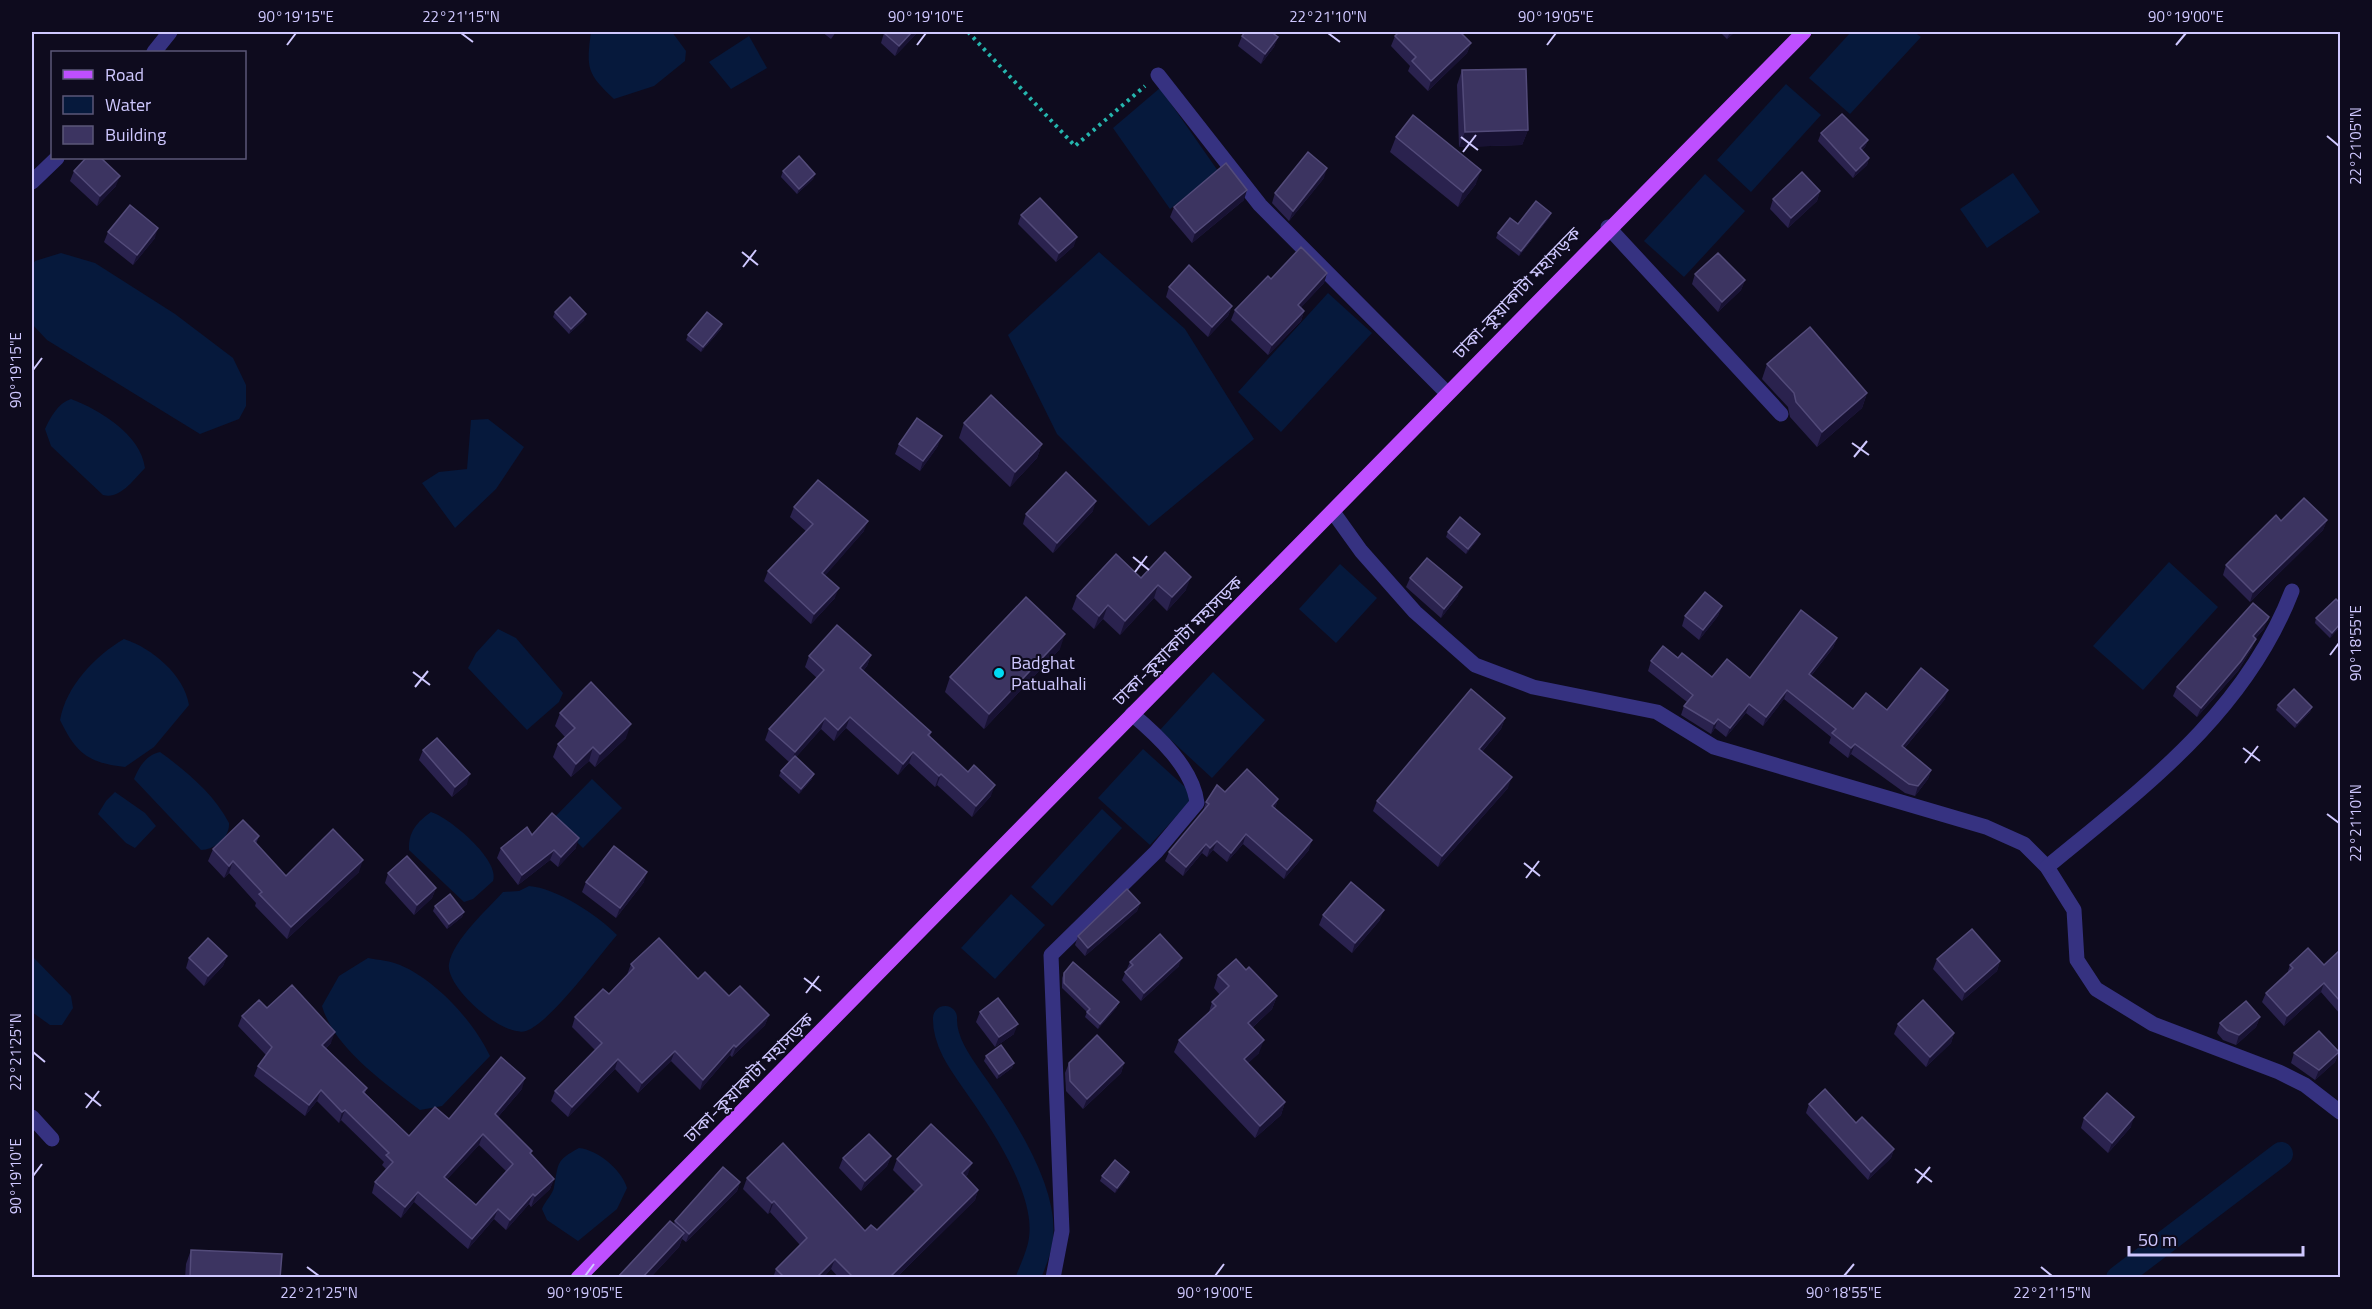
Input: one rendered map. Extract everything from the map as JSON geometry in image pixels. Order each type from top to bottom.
[{"type":"main road","name":"ঢাকা-কুয়াকাটা মহাসড়ক","points":[[578,1278],[1333,512],[1608,227],[1804,32]]},
{"type":"street","points":[[155,51],[170,32]]},
{"type":"street","points":[[1158,75],[1260,205],[1446,393]]},
{"type":"street","points":[[32,182],[56,159]]},
{"type":"street","points":[[1608,227],[1781,414]]},
{"type":"street","points":[[1333,512],[1361,551],[1415,612],[1475,665],[1533,687],[1657,712],[1714,747],[1986,828],[2024,844],[2047,867],[2074,910],[2077,960],[2096,989],[2154,1024],[2279,1072],[2305,1085],[2340,1112]]},
{"type":"street","points":[[2047,867],[2176,759],[2222,708],[2250,671],[2279,625],[2292,591]]},
{"type":"street","points":[[1053,1278],[1062,1231],[1051,955],[1156,852],[1197,803],[1192,786],[1166,744],[1132,714]]},
{"type":"street","points":[[32,1116],[52,1139]]},
{"type":"path","points":[[968,32],[1075,146],[1158,75]]},
{"type":"water","points":[[591,32],[672,32],[686,51],[685,61],[654,86],[614,99],[598,83],[590,70]]},
{"type":"water","points":[[1851,32],[1914,32],[1921,37],[1850,114],[1809,78]]},
{"type":"water","points":[[749,36],[767,68],[731,89],[709,62]]},
{"type":"water","points":[[1786,84],[1821,115],[1751,192],[1717,160]]},
{"type":"water","points":[[1160,88],[1218,171],[1170,209],[1113,128]]},
{"type":"water","points":[[2013,173],[2040,212],[1987,248],[1960,209]]},
{"type":"water","points":[[1705,174],[1745,211],[1684,277],[1644,241]]},
{"type":"water","points":[[1099,252],[1185,329],[1254,439],[1149,526],[1057,434],[1008,335]]},
{"type":"water","points":[[61,253],[95,263],[175,314],[233,358],[246,385],[246,406],[239,419],[200,434],[47,340],[32,324],[32,266],[35,261]]},
{"type":"water","points":[[1328,293],[1372,333],[1281,432],[1238,392]]},
{"type":"water","points":[[71,399],[117,425],[136,445],[142,456],[145,468],[121,492],[109,496],[103,495],[51,446],[45,429],[58,407]]},
{"type":"water","points":[[488,419],[524,447],[496,489],[455,528],[422,483],[439,472],[467,469],[471,420]]},
{"type":"water","points":[[2169,562],[2218,607],[2143,690],[2093,646]]},
{"type":"water","points":[[1340,564],[1377,598],[1336,643],[1299,609]]},
{"type":"water","points":[[498,629],[516,638],[563,693],[559,702],[527,730],[468,668],[476,653]]},
{"type":"water","points":[[124,639],[156,656],[174,673],[181,683],[189,705],[154,747],[125,767],[101,763],[85,754],[72,741],[60,720],[68,695],[83,673],[103,654]]},
{"type":"water","points":[[1213,672],[1265,720],[1212,778],[1160,730]]},
{"type":"water","points":[[1143,749],[1195,796],[1150,845],[1098,798]]},
{"type":"water","points":[[160,752],[199,784],[216,802],[229,823],[227,834],[211,848],[201,850],[134,779],[144,762]]},
{"type":"water","points":[[592,779],[622,808],[583,848],[553,819]]},
{"type":"water","points":[[115,792],[145,813],[156,826],[135,848],[126,843],[98,814]]},
{"type":"water","points":[[1102,809],[1122,828],[1052,906],[1031,887]]},
{"type":"water","points":[[431,812],[461,831],[489,862],[493,872],[493,881],[473,899],[464,902],[409,850],[414,828]]},
{"type":"water","points":[[529,886],[564,897],[599,919],[617,935],[548,1016],[526,1031],[516,1031],[504,1027],[477,1009],[456,985],[450,974],[449,964],[464,935],[503,892],[519,891]]},
{"type":"water","points":[[1011,894],[1045,925],[995,979],[961,948]]},
{"type":"water","points":[[32,956],[71,996],[73,1008],[62,1025],[50,1025],[32,1012]]},
{"type":"water","points":[[368,958],[396,964],[414,972],[440,991],[464,1016],[490,1056],[442,1106],[420,1110],[349,1051],[328,1021],[322,1006],[339,976]]},
{"type":"water","points":[[579,1148],[594,1153],[608,1162],[620,1174],[627,1188],[617,1209],[578,1241],[547,1220],[542,1209],[553,1190],[559,1163]]},
{"type":"building","points":[[912,32],[899,46],[884,33]]},
{"type":"building","points":[[1245,32],[1271,32],[1278,37],[1265,54],[1242,36]]},
{"type":"building","points":[[1399,32],[1460,32],[1471,43],[1431,81],[1412,61],[1416,57],[1395,36]]},
{"type":"building","points":[[1526,69],[1528,130],[1465,132],[1462,70]]},
{"type":"building","points":[[1842,114],[1868,140],[1860,148],[1869,158],[1856,171],[1821,133]]},
{"type":"building","points":[[1413,115],[1481,170],[1463,192],[1396,137]]},
{"type":"building","points":[[1308,152],[1327,168],[1293,211],[1275,193]]},
{"type":"building","points":[[799,156],[815,174],[799,189],[783,171]]},
{"type":"building","points":[[85,159],[102,159],[120,176],[100,196],[74,171]]},
{"type":"building","points":[[1226,163],[1247,190],[1195,233],[1174,207]]},
{"type":"building","points":[[1802,172],[1820,191],[1791,218],[1773,199]]},
{"type":"building","points":[[1040,198],[1077,237],[1059,253],[1021,215]]},
{"type":"building","points":[[1536,201],[1551,213],[1521,251],[1498,233],[1510,218],[1518,224]]},
{"type":"building","points":[[130,205],[158,228],[137,255],[108,232]]},
{"type":"building","points":[[1301,247],[1327,273],[1298,305],[1304,311],[1272,345],[1235,310],[1268,276],[1271,279]]},
{"type":"building","points":[[1718,253],[1745,280],[1722,302],[1695,274]]},
{"type":"building","points":[[1189,265],[1232,306],[1212,327],[1169,287]]},
{"type":"building","points":[[570,297],[586,314],[571,329],[555,312]]},
{"type":"building","points":[[707,312],[722,324],[703,347],[688,335]]},
{"type":"building","points":[[1810,327],[1867,393],[1822,432],[1796,402],[1794,393],[1767,364]]},
{"type":"building","points":[[991,395],[1042,444],[1015,472],[964,423]]},
{"type":"building","points":[[917,418],[942,436],[923,461],[899,444]]},
{"type":"building","points":[[1066,472],[1096,501],[1057,543],[1026,514]]},
{"type":"building","points":[[818,480],[868,521],[822,573],[839,588],[814,614],[768,571],[813,524],[794,507]]},
{"type":"building","points":[[2304,498],[2327,520],[2253,592],[2226,565],[2276,515],[2281,521]]},
{"type":"building","points":[[1460,517],[1480,534],[1468,549],[1448,532]]},
{"type":"building","points":[[1165,552],[1191,577],[1172,597],[1158,585],[1125,621],[1108,605],[1099,616],[1077,596],[1116,554],[1141,578]]},
{"type":"building","points":[[1427,558],[1462,587],[1444,609],[1410,578]]},
{"type":"building","points":[[1705,592],[1722,606],[1703,630],[1685,616]]},
{"type":"building","points":[[1026,597],[1065,634],[989,714],[950,677]]},
{"type":"building","points":[[2336,599],[2340,603],[2340,624],[2332,633],[2316,618]]},
{"type":"building","points":[[2253,603],[2269,617],[2253,636],[2256,639],[2241,661],[2201,708],[2177,687]]},
{"type":"building","points":[[1801,610],[1837,638],[1809,674],[1853,709],[1866,693],[1887,710],[1921,668],[1948,690],[1902,746],[1931,770],[1918,786],[1909,784],[1855,744],[1851,748],[1832,733],[1836,729],[1787,690],[1766,717],[1749,704],[1730,728],[1718,719],[1714,724],[1684,706],[1693,695],[1651,661],[1663,646],[1678,658],[1682,653],[1712,677],[1727,659],[1750,678]]},
{"type":"building","points":[[837,625],[871,655],[860,668],[931,732],[928,735],[968,772],[974,765],[995,785],[976,806],[913,752],[903,764],[850,717],[838,730],[825,718],[795,752],[769,729],[824,670],[809,656]]},
{"type":"building","points":[[591,682],[631,724],[600,754],[593,747],[576,764],[558,744],[575,728],[560,713]]},
{"type":"building","points":[[1471,689],[1505,718],[1479,749],[1512,777],[1442,856],[1377,801]]},
{"type":"building","points":[[2294,689],[2312,707],[2297,723],[2278,705]]},
{"type":"building","points":[[437,738],[470,774],[455,787],[423,750]]},
{"type":"building","points":[[795,756],[814,774],[801,789],[781,771]]},
{"type":"building","points":[[1247,769],[1278,799],[1272,806],[1312,840],[1287,870],[1246,834],[1231,853],[1217,841],[1210,848],[1206,844],[1186,867],[1169,852],[1209,804],[1206,802],[1217,785],[1225,792]]},
{"type":"building","points":[[552,813],[579,838],[561,857],[554,850],[522,875],[501,848],[527,827],[532,835]]},
{"type":"building","points":[[243,820],[259,836],[254,841],[286,876],[333,829],[363,860],[291,927],[259,894],[262,892],[233,861],[229,866],[213,849]]},
{"type":"building","points":[[614,846],[647,872],[620,908],[586,882]]},
{"type":"building","points":[[407,856],[436,888],[417,905],[388,873]]},
{"type":"building","points":[[1351,882],[1384,910],[1355,943],[1323,915]]},
{"type":"building","points":[[1127,889],[1140,903],[1088,948],[1078,936]]},
{"type":"building","points":[[450,894],[464,912],[449,924],[435,906]]},
{"type":"building","points":[[1972,929],[2000,961],[1965,992],[1937,959]]},
{"type":"building","points":[[1160,934],[1182,958],[1144,993],[1125,972],[1133,965],[1130,962]]},
{"type":"building","points":[[208,938],[227,956],[208,976],[189,958]]},
{"type":"building","points":[[659,938],[698,979],[705,972],[729,996],[740,986],[769,1015],[736,1047],[734,1045],[703,1080],[675,1051],[642,1083],[618,1059],[572,1107],[555,1091],[602,1043],[575,1017],[603,989],[609,994],[634,968],[631,964]]},
{"type":"building","points":[[2308,948],[2324,965],[2340,950],[2340,1001],[2324,983],[2287,1016],[2266,993],[2293,968],[2290,965]]},
{"type":"building","points":[[1236,959],[1246,970],[1249,967],[1277,996],[1248,1023],[1264,1040],[1244,1059],[1285,1102],[1260,1126],[1179,1040],[1216,1006],[1212,1002],[1229,986],[1218,975]]},
{"type":"building","points":[[1073,962],[1119,1002],[1100,1024],[1087,1012],[1090,1009],[1064,983],[1064,973]]},
{"type":"building","points":[[292,985],[335,1032],[322,1045],[367,1088],[363,1092],[409,1136],[435,1107],[449,1119],[501,1057],[525,1078],[495,1114],[532,1151],[530,1153],[554,1179],[535,1196],[533,1194],[510,1220],[498,1209],[472,1239],[418,1192],[405,1207],[375,1182],[393,1162],[386,1155],[389,1153],[345,1110],[342,1112],[321,1090],[309,1105],[258,1066],[272,1047],[242,1016],[259,1000],[267,1008]],"holes":[[[483,1134],[513,1164],[476,1205],[444,1177]]]},
{"type":"building","points":[[998,998],[1018,1024],[999,1037],[980,1012]]},
{"type":"building","points":[[1923,1000],[1954,1033],[1930,1057],[1898,1024]]},
{"type":"building","points":[[2246,1001],[2260,1017],[2239,1035],[2227,1030],[2220,1023]]},
{"type":"building","points":[[2319,1031],[2339,1052],[2319,1070],[2294,1053]]},
{"type":"building","points":[[1097,1035],[1124,1063],[1087,1099],[1070,1081],[1069,1063]]},
{"type":"building","points":[[1001,1045],[1014,1063],[999,1074],[986,1056]]},
{"type":"building","points":[[1825,1089],[1856,1123],[1862,1117],[1894,1149],[1871,1172],[1809,1104]]},
{"type":"building","points":[[2107,1093],[2134,1117],[2112,1143],[2084,1118]]},
{"type":"building","points":[[931,1124],[972,1163],[962,1173],[978,1190],[889,1278],[854,1278],[835,1259],[816,1278],[785,1278],[776,1269],[807,1238],[774,1201],[772,1203],[747,1178],[783,1143],[865,1231],[871,1225],[877,1230],[922,1185],[897,1159]]},
{"type":"building","points":[[869,1134],[891,1156],[865,1181],[843,1158]]},
{"type":"building","points":[[1115,1160],[1129,1172],[1117,1188],[1102,1176]]},
{"type":"building","points":[[723,1167],[740,1182],[689,1234],[675,1221]]},
{"type":"building","points":[[670,1221],[684,1233],[642,1278],[617,1278]]},
{"type":"building","points":[[191,1250],[282,1254],[280,1278],[190,1278]]},
{"type":"waterway","points":[[945,1018],[948,1037],[955,1054],[1011,1139],[1031,1180],[1041,1220],[1041,1238],[1028,1278]]},
{"type":"waterway","points":[[2118,1278],[2281,1154]]},
{"type":"place","name":"Badghat Patualhali","points":[[999,673]]}]
